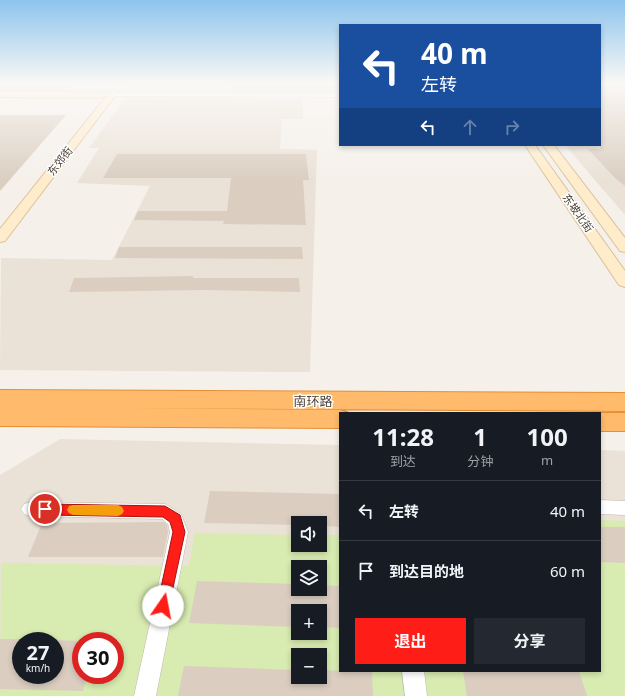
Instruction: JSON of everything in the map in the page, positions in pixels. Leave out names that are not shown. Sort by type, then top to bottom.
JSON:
[{"type":"highway","name":"南环路","points":[[0,399],[625,402]]},
{"type":"highway","name":"南环路","points":[[0,417],[339,419]]},
{"type":"highway","points":[[601,422],[625,422]]},
{"type":"main road","name":"东郊街","points":[[26,187],[86,116]]},
{"type":"main road","name":"东郊街","points":[[0,238],[89,116]]},
{"type":"main road","name":"东坡北街","points":[[531,146],[625,282]]},
{"type":"main road","name":"东坡北街","points":[[549,146],[625,248]]},
{"type":"street","points":[[601,508],[625,508]]},
{"type":"street","points":[[30,509],[165,512],[175,519],[179,532],[144,696]]},
{"type":"street","points":[[413,672],[416,696]]},
{"type":"shaded area","points":[[112,116],[303,116],[303,119],[282,119],[280,149],[317,150],[310,372],[0,370],[1,258],[112,260],[150,186],[77,183],[99,148],[89,148]]},
{"type":"shaded area","points":[[601,116],[625,116],[625,215],[566,146],[601,146]]},
{"type":"shaded area","points":[[60,439],[339,445],[339,672],[601,672],[601,450],[625,451],[625,696],[0,696],[0,475]]},
{"type":"green space","points":[[601,520],[625,521],[625,696],[0,696],[1,563],[189,566],[195,533],[291,535],[291,552],[327,552],[327,535],[339,535],[339,672],[601,672]]},
{"type":"building","points":[[0,116],[65,116],[0,191]]},
{"type":"building","points":[[601,116],[625,116],[625,186],[614,177],[588,149],[600,149]]},
{"type":"building","points":[[117,154],[306,154],[309,180],[303,180],[306,225],[223,224],[224,221],[134,220],[138,211],[227,211],[231,178],[103,178]]},
{"type":"building","points":[[119,247],[302,247],[303,259],[115,258]]},
{"type":"building","points":[[193,276],[193,278],[299,278],[300,292],[203,290],[69,292],[74,278]]},
{"type":"building","points":[[210,491],[339,494],[339,527],[327,526],[327,516],[291,516],[291,525],[204,523]]},
{"type":"building","points":[[164,522],[167,525],[168,532],[163,557],[28,557],[42,523]]},
{"type":"building","points":[[601,527],[625,527],[625,563],[601,562]]},
{"type":"building","points":[[197,581],[291,584],[291,596],[327,596],[327,585],[339,586],[339,628],[327,627],[327,604],[291,604],[291,627],[189,623]]},
{"type":"building","points":[[0,639],[12,639],[12,684],[64,684],[64,640],[72,641],[72,684],[85,684],[83,691],[0,689]]},
{"type":"building","points":[[184,666],[291,670],[291,684],[327,684],[327,670],[339,671],[339,672],[372,672],[373,696],[178,696]]},
{"type":"building","points":[[463,672],[579,672],[587,696],[467,696]]},
{"type":"slow traffic","points":[[73,510],[118,511]]},
{"type":"route","points":[[45,509],[165,512],[175,519],[179,532],[163,606]]}]
